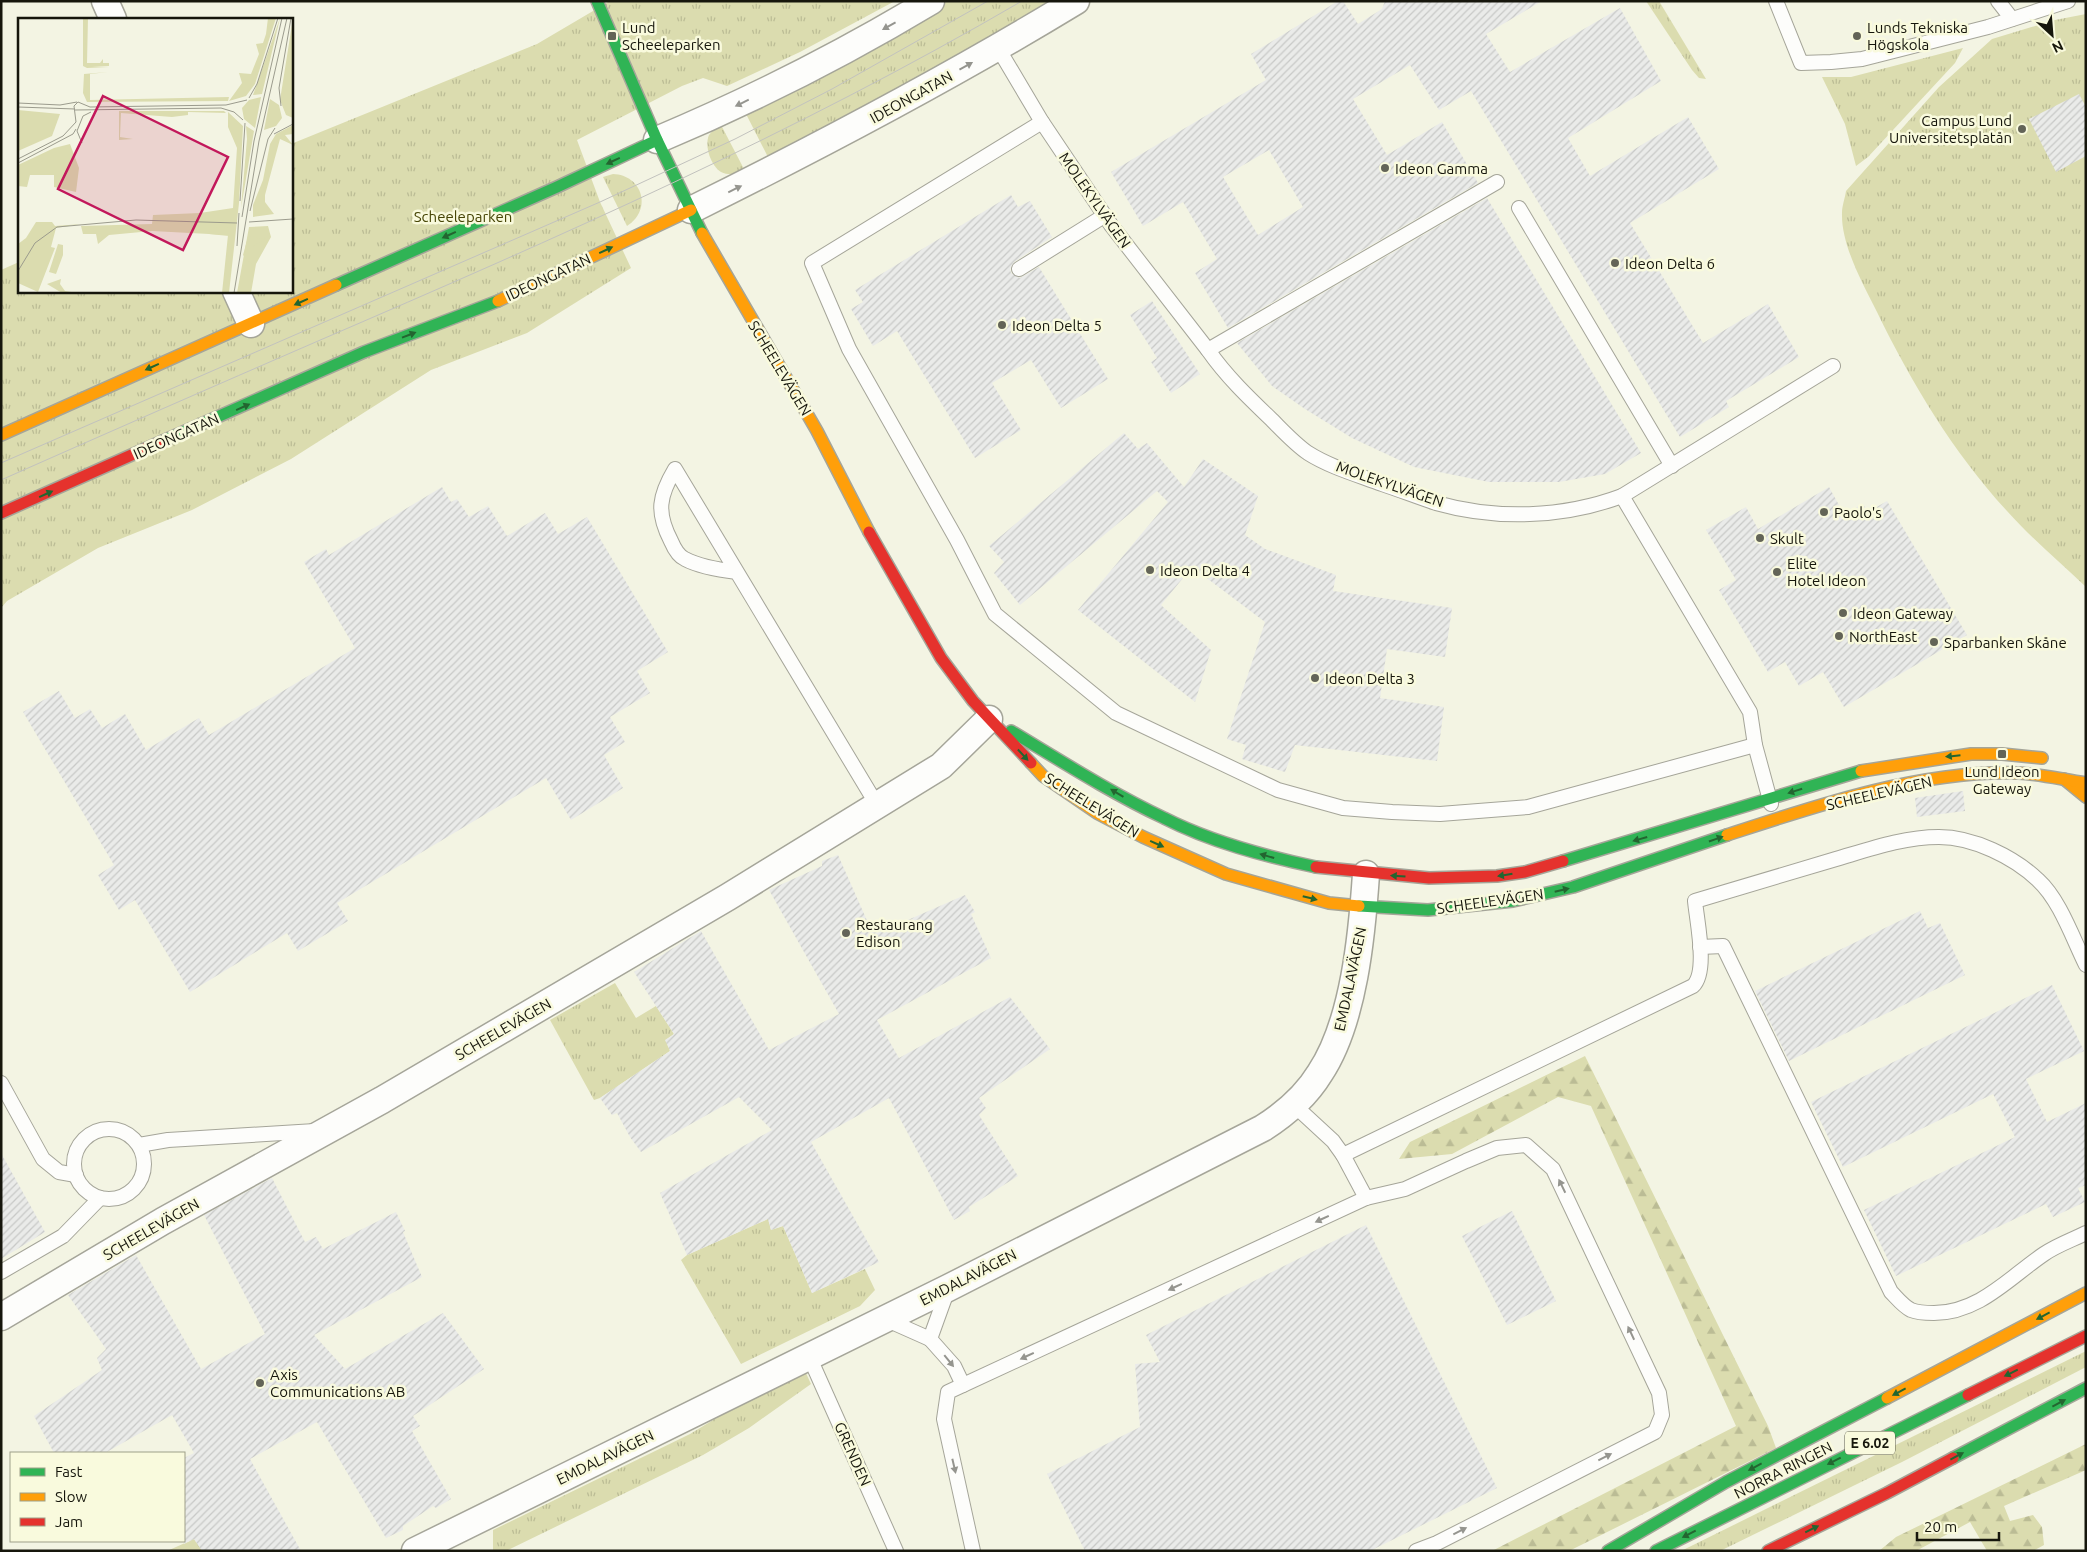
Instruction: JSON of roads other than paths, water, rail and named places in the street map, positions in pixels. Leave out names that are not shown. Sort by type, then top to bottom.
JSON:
[{"type":"street","points":[[105,1],[113,18]]},
{"type":"street","name":"SCHEELEVÄGEN","points":[[598,1],[657,140],[716,260],[817,431],[876,546],[926,634],[952,672],[989,719],[1043,776],[1097,813],[1143,837],[1226,874],[1329,903],[1364,907],[1428,910],[1513,901],[1573,887],[1775,819],[1909,783],[1968,774],[2020,773],[2086,783]]},
{"type":"street","points":[[1,435],[657,140],[723,113],[822,64],[932,1]]},
{"type":"street","name":"IDEONGATAN","points":[[1,513],[364,352],[494,302],[691,210],[832,140],[998,48],[1076,1]]},
{"type":"street","points":[[236,292],[251,324]]},
{"type":"street","name":"SCHEELEVÄGEN","points":[[1,1317],[163,1221],[528,1015],[728,897],[941,766],[989,719]]},
{"type":"street","name":"SCHEELEVÄGEN","points":[[989,719],[1058,757],[1121,796],[1165,819],[1220,841],[1279,859],[1325,869],[1429,878],[1497,876],[1525,872],[1644,838],[1865,770],[1971,754],[2002,754],[2051,759]]},
{"type":"street","points":[[2064,779],[2086,797]]},
{"type":"street","name":"EMDALAVÄGEN","points":[[415,1551],[948,1288],[1280,1118],[1294,1105],[1320,1074],[1335,1045],[1350,993],[1364,907],[1366,874]]},
{"type":"street","points":[[1608,1551],[1726,1482],[2086,1293]]},
{"type":"street","name":"NORRA RINGEN","points":[[1656,1551],[2086,1336]]},
{"type":"street","points":[[1768,1551],[1887,1493],[2086,1388]]},
{"type":"lane","points":[[1776,1],[1801,63],[1862,59],[1988,27],[2068,1]]},
{"type":"lane","points":[[1998,1],[2012,18]]},
{"type":"lane","name":"MOLEKYLVÄGEN","points":[[998,48],[1042,122],[1104,216],[1221,369],[1291,439],[1309,454],[1352,473],[1437,503],[1490,513],[1533,514],[1597,506],[1622,496],[1832,366]]},
{"type":"lane","points":[[1042,122],[812,263],[849,349],[957,540],[995,614],[1116,712],[1278,790],[1343,808],[1440,814],[1528,807],[1754,745]]},
{"type":"lane","points":[[1208,350],[1497,182]]},
{"type":"lane","points":[[1519,208],[1672,466]]},
{"type":"lane","points":[[1019,269],[1104,216]]},
{"type":"lane","points":[[737,572],[719,570],[683,559],[675,550],[662,524],[661,502],[666,484],[675,469],[718,540],[877,805]]},
{"type":"lane","points":[[1622,496],[1750,712],[1754,745],[1775,819]]},
{"type":"lane","points":[[1343,1154],[1692,986],[1697,982],[1699,976],[1700,947],[1695,901],[1887,844],[1941,836],[1972,842],[2016,864],[2039,880],[2055,902],[2086,965]]},
{"type":"lane","points":[[1700,947],[1722,946],[1892,1292],[1903,1304],[1912,1310],[1935,1313],[1944,1313],[1970,1305],[1997,1290],[2044,1254],[2086,1233]]},
{"type":"lane","points":[[1,1083],[43,1159],[59,1172],[76,1175]]},
{"type":"lane","points":[[1294,1105],[1333,1141],[1343,1154],[1366,1198]]},
{"type":"lane","points":[[100,1130],[122,1131],[132,1137],[139,1146],[144,1157],[144,1169],[141,1180],[134,1190],[124,1196],[112,1199],[100,1198],[81,1186],[74,1164],[76,1153],[81,1143],[89,1135],[100,1130]]},
{"type":"lane","points":[[139,1146],[168,1140],[326,1130]]},
{"type":"lane","points":[[973,1551],[944,1419],[948,1392],[1366,1198],[1405,1189],[1466,1160],[1497,1148],[1526,1145],[1553,1169],[1659,1393],[1662,1415],[1655,1432],[1436,1543],[1416,1551]]},
{"type":"lane","points":[[1,1272],[63,1236],[100,1198]]},
{"type":"lane","points":[[930,1338],[948,1288]]},
{"type":"lane","points":[[885,1319],[930,1338],[954,1366],[963,1386]]},
{"type":"lane","name":"GRENDEN","points":[[809,1356],[896,1551]]},
{"type":"tram line","points":[[1,463],[600,202],[735,139],[832,89],[988,1]]},
{"type":"tram line","points":[[1,480],[497,263],[675,182],[850,95],[1022,1]]},
{"type":"place","name":"Lund Scheeleparken","points":[[612,36]]},
{"type":"place","name":"Lunds Tekniska Högskola","points":[[1857,36]]},
{"type":"place","name":"Campus Lund Universitetsplatån","points":[[2022,129]]},
{"type":"place","name":"Ideon Gamma","points":[[1385,168]]},
{"type":"place","name":"Ideon Delta 6","points":[[1615,263]]},
{"type":"place","name":"Ideon Delta 5","points":[[1002,325]]},
{"type":"place","name":"Paolo's","points":[[1824,512]]},
{"type":"place","name":"Skult","points":[[1760,538]]},
{"type":"place","name":"Ideon Delta 4","points":[[1150,570]]},
{"type":"place","name":"Elite Hotel Ideon","points":[[1777,572]]},
{"type":"place","name":"Ideon Gateway","points":[[1843,613]]},
{"type":"place","name":"NorthEast","points":[[1839,636]]},
{"type":"place","name":"Sparbanken Skåne","points":[[1934,642]]},
{"type":"place","name":"Ideon Delta 3","points":[[1315,678]]},
{"type":"place","name":"Lund Ideon Gateway","points":[[2002,754]]},
{"type":"place","name":"Restaurang Edison","points":[[846,933]]},
{"type":"place","name":"Axis Communications AB","points":[[260,1383]]},
{"type":"park label","name":"Scheeleparken","points":[[463,216]]}]
